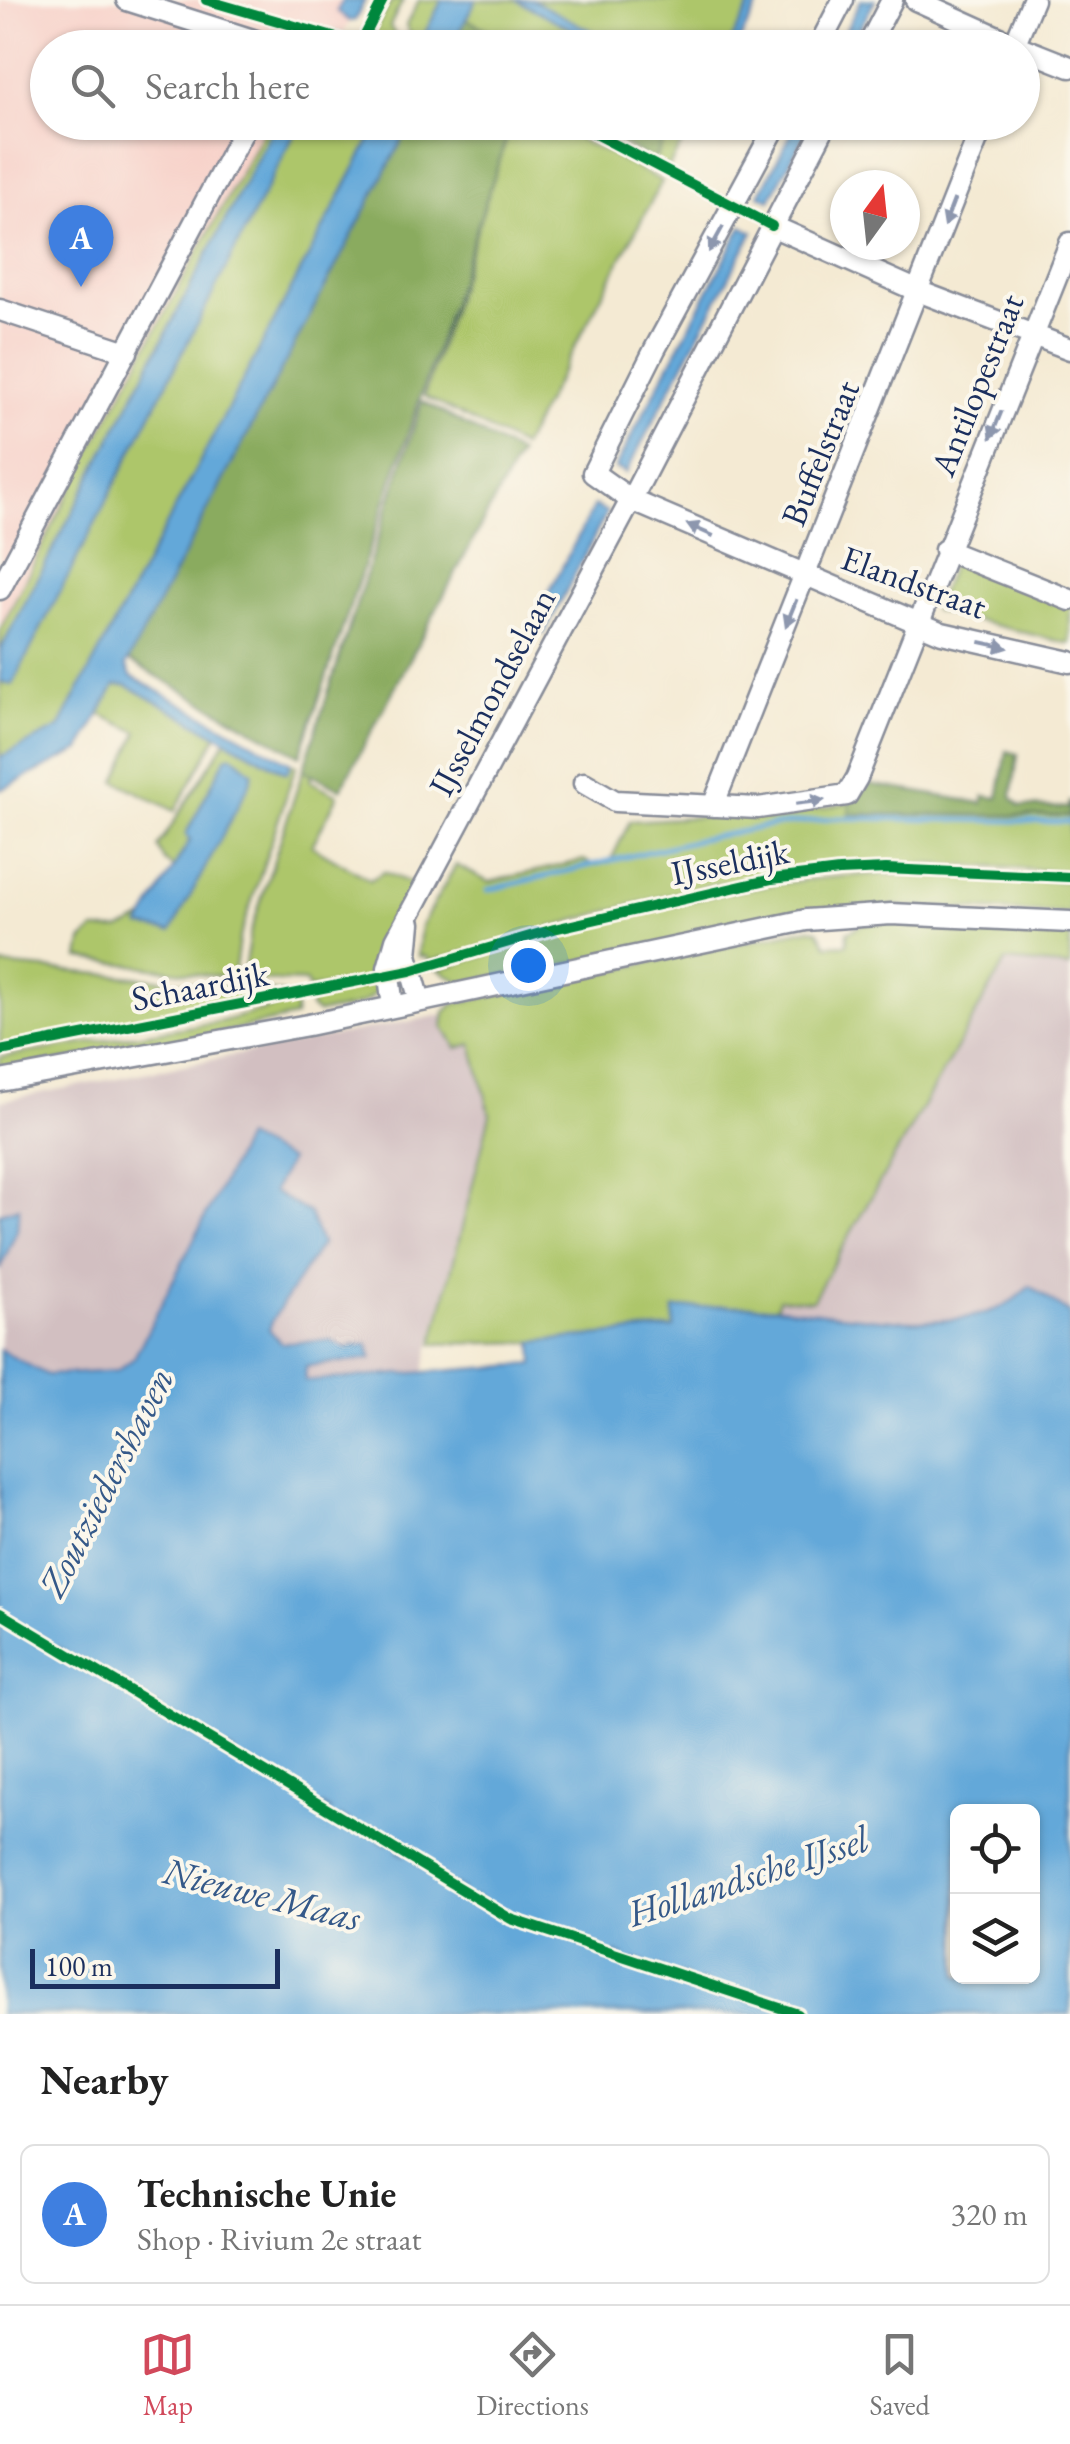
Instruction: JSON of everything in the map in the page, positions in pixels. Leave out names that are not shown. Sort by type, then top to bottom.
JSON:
[{"type":"street","points":[[127,0],[221,30]]},
{"type":"street","points":[[827,30],[843,0]]},
{"type":"street","points":[[876,30],[892,0]]},
{"type":"street","points":[[916,0],[981,30]]},
{"type":"street","points":[[1023,30],[1033,0]]},
{"type":"street","points":[[1040,55],[1070,67]]},
{"type":"street","points":[[0,589],[239,140]]},
{"type":"street","points":[[632,500],[592,472],[768,140]]},
{"type":"street","name":"IJsselmondselaan","points":[[393,1007],[389,960],[396,940],[632,500],[817,140]]},
{"type":"street","name":"Buffelstraat","points":[[713,806],[977,140]]},
{"type":"street","points":[[772,226],[918,291],[1070,348]]},
{"type":"street","name":"Antilopestraat","points":[[713,806],[758,808],[847,795],[853,788],[1070,243]]},
{"type":"street","points":[[0,310],[128,352]]},
{"type":"street","name":"Elandstraat","points":[[632,500],[942,633],[1070,662]]},
{"type":"street","name":"Elandstraat","points":[[945,550],[1070,600]]},
{"type":"street","points":[[584,783],[614,802],[713,806]]},
{"type":"street","name":"IJsselmondselaan","points":[[411,916],[407,955],[420,1001]]},
{"type":"street","name":"IJsseldijk","points":[[420,1001],[745,931],[833,917],[962,916],[1070,922]]},
{"type":"street","name":"Schaardijk","points":[[0,1081],[420,1001]]},
{"type":"shaded area","points":[[0,0],[361,0],[345,30],[30,30],[30,140],[289,140],[0,737]]},
{"type":"shaded area","points":[[958,954],[1070,963],[1070,1347],[737,1367]]},
{"type":"shaded area","points":[[462,1011],[489,1114],[418,1395],[0,1431],[0,1101]]},
{"type":"green space","points":[[392,0],[403,0],[390,26],[392,30],[374,30]]},
{"type":"green space","points":[[419,0],[442,0],[427,30],[408,30],[406,25]]},
{"type":"green space","points":[[476,0],[516,0],[573,30],[488,30],[466,19]]},
{"type":"green space","points":[[524,0],[758,0],[742,30],[581,30]]},
{"type":"green space","points":[[466,19],[488,30],[460,30]]},
{"type":"green space","points":[[259,140],[267,140],[0,651],[0,630],[87,457]]},
{"type":"green space","points":[[291,140],[370,140],[59,728],[0,757],[0,681],[12,685]]},
{"type":"green space","points":[[402,140],[506,140],[300,756],[128,660]]},
{"type":"green space","points":[[506,140],[581,140],[662,181],[522,447],[424,396]]},
{"type":"green space","points":[[613,140],[664,140],[654,161]]},
{"type":"green space","points":[[663,140],[684,140],[668,169],[654,161]]},
{"type":"green space","points":[[422,401],[519,454],[341,789],[303,770]]},
{"type":"green space","points":[[954,560],[1070,605],[1070,644],[933,610]]},
{"type":"green space","points":[[115,685],[126,685],[217,735],[175,811],[116,781],[138,732],[99,714]]},
{"type":"green space","points":[[226,740],[286,773],[291,763],[296,766],[239,940],[234,976],[79,958],[82,941],[94,930],[120,930],[145,918],[140,925],[171,931],[226,757],[186,834],[190,840],[174,868],[158,847]]},
{"type":"green space","points":[[1007,751],[1018,754],[1012,797],[1020,806],[1068,808],[1070,801],[1070,816],[849,814],[850,802],[870,784],[982,803],[984,796],[998,798]]},
{"type":"green space","points":[[303,770],[311,775],[310,781],[338,795],[312,846],[370,880],[384,872],[418,886],[388,940],[381,976],[309,989],[306,982],[248,980],[243,974],[250,934]]},
{"type":"green space","points":[[850,802],[850,814],[1070,816],[1070,872],[882,864],[770,874],[671,894],[428,962],[427,957],[418,956],[421,926],[456,865],[489,882],[584,860],[592,865],[610,862],[630,821],[814,810]]},
{"type":"green space","points":[[880,874],[1070,881],[1070,914],[895,906],[461,983],[438,969],[712,895],[767,885]]},
{"type":"green space","points":[[865,923],[1070,931],[1070,967],[1006,961],[812,1301],[779,1298],[776,1308],[674,1309],[675,1328],[533,1342],[433,1344],[490,1114],[472,1044],[457,1048],[443,1027],[445,1012],[453,1004],[810,928],[818,930],[827,945],[847,944],[847,932]]},
{"type":"green space","points":[[0,965],[256,988],[286,995],[0,1048]]},
{"type":"green space","points":[[381,981],[371,997],[355,1006],[317,1013],[310,1008],[311,998]]},
{"type":"green space","points":[[296,1001],[295,1017],[0,1071],[0,1057],[223,1021]]},
{"type":"water","points":[[343,0],[365,0],[355,20],[349,21],[337,11]]},
{"type":"water","points":[[442,0],[476,0],[460,30],[427,30]]},
{"type":"water","points":[[516,0],[532,0],[589,30],[573,30]]},
{"type":"water","points":[[753,0],[761,0],[745,30],[737,30]]},
{"type":"water","points":[[861,0],[875,0],[859,30],[846,30]]},
{"type":"water","points":[[267,140],[291,140],[12,685],[0,681],[0,651]]},
{"type":"water","points":[[370,140],[402,140],[126,665],[131,676],[291,763],[287,773],[126,685],[115,685],[80,750],[0,790],[0,757],[59,728]]},
{"type":"water","points":[[788,140],[802,140],[770,200],[759,195]]},
{"type":"water","points":[[742,226],[753,232],[626,473],[615,468]]},
{"type":"water","points":[[594,506],[607,512],[544,634],[531,627]]},
{"type":"water","points":[[232,755],[253,773],[249,785],[171,932],[140,926],[190,840],[186,834],[226,757]]},
{"type":"water","points":[[245,1138],[289,1160],[273,1192],[309,1213],[321,1244],[269,1329],[281,1343],[330,1340],[346,1348],[368,1344],[372,1359],[306,1366],[305,1381],[534,1364],[533,1342],[674,1328],[674,1309],[755,1306],[911,1321],[967,1318],[997,1309],[1030,1286],[1070,1314],[1070,2014],[0,2014],[0,1350],[47,1375],[117,1371],[134,1358]]},
{"type":"water","points":[[19,1207],[17,1230],[0,1269],[0,1213]]},
{"type":"waterway","points":[[488,890],[776,825],[840,818],[1070,822]]},
{"type":"ferry route","points":[[0,1613],[511,1919],[798,2014]]},
{"type":"cycle path","points":[[206,0],[309,30]]},
{"type":"cycle path","points":[[368,30],[383,0]]},
{"type":"cycle path","points":[[607,140],[772,226]]},
{"type":"cycle path","points":[[0,1051],[410,971],[554,929],[772,879],[886,869],[1070,877]]},
{"type":"cycle path","points":[[0,1613],[511,1919],[798,2014]]},
{"type":"place","name":"Technische Unie","points":[[81,287]]},
{"type":"water label","name":"Zoutziedershaven","points":[[106,1482]]},
{"type":"water label","name":"Hollandsche IJssel","points":[[748,1876]]},
{"type":"water label","name":"Nieuwe Maas","points":[[262,1894]]}]
